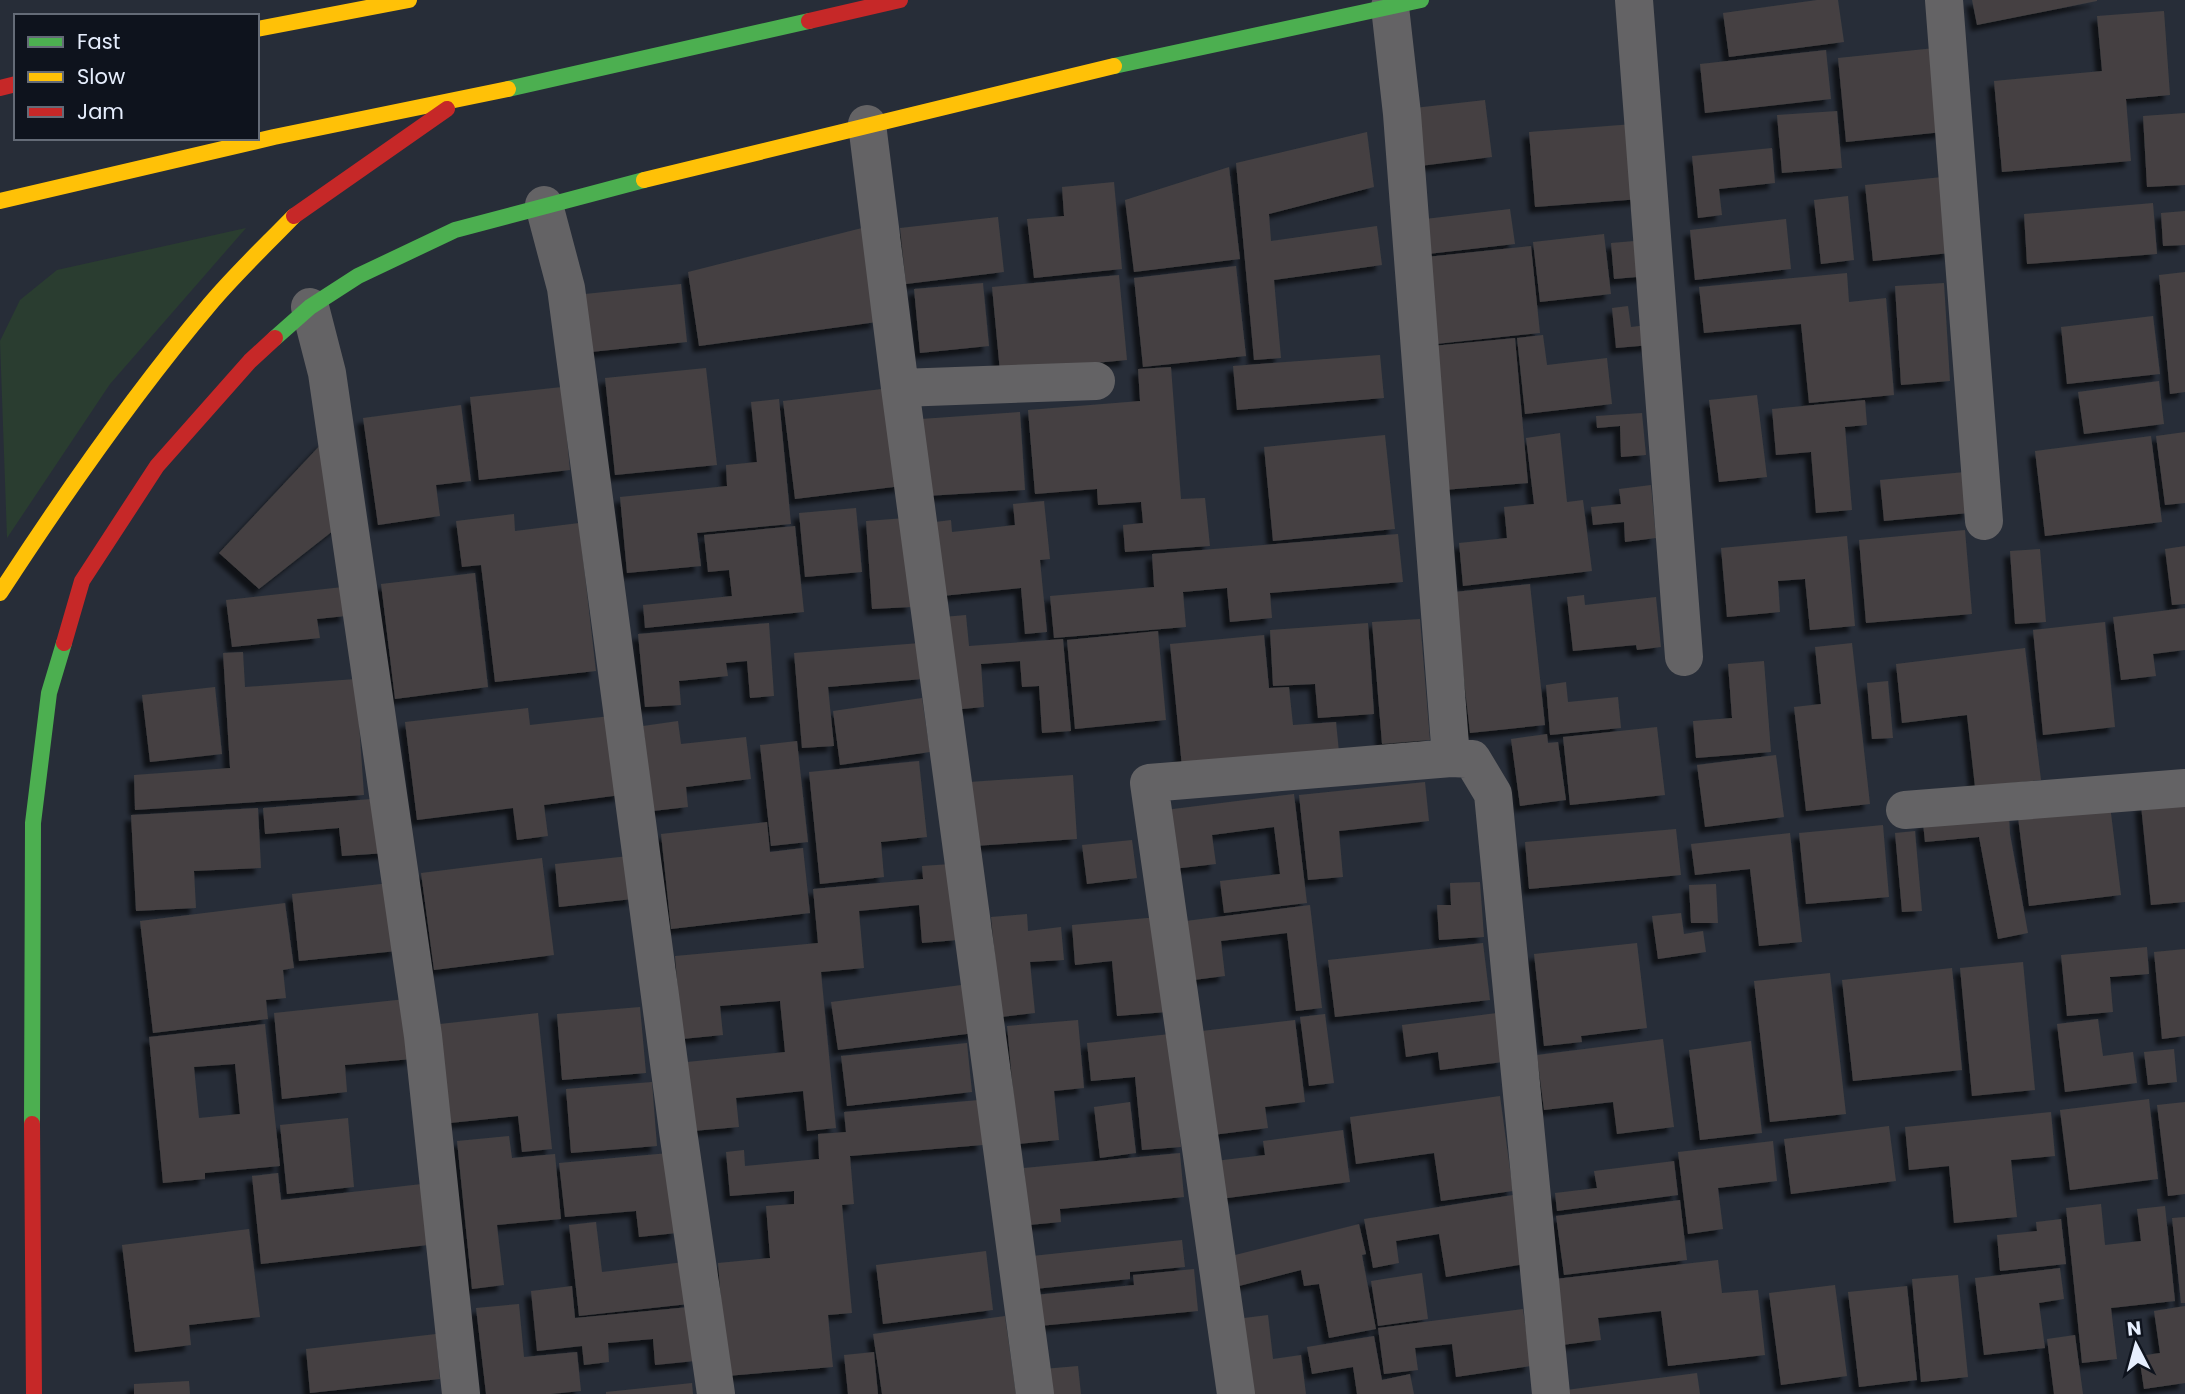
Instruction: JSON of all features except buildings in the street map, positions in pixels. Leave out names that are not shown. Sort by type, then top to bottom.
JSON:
[{"type":"street","points":[[259,29],[408,0]]},
{"type":"street","points":[[0,201],[274,137],[460,100],[900,0]]},
{"type":"street","points":[[1634,0],[1684,657]]},
{"type":"street","points":[[1944,0],[1984,521]]},
{"type":"street","points":[[290,4],[323,15]]},
{"type":"street","points":[[34,1394],[33,823],[49,693],[82,581],[157,466],[250,361],[310,307],[358,275],[455,230],[544,205],[1057,78],[1406,4],[1402,114],[1451,758]]},
{"type":"street","points":[[0,593],[71,484],[211,303],[298,212],[460,100]]},
{"type":"street","points":[[867,124],[1035,1394]]},
{"type":"street","points":[[544,205],[566,288],[678,1131],[716,1394]]},
{"type":"street","points":[[310,307],[327,373],[423,1036],[461,1394]]},
{"type":"street","points":[[900,388],[1096,381]]},
{"type":"street","points":[[1236,1394],[1149,783],[1451,758],[1472,759],[1493,794],[1551,1394]]},
{"type":"street","points":[[1905,810],[2185,788]]},
{"type":"green space","points":[[246,228],[110,384],[7,538],[0,341],[20,300],[57,270]]},
{"type":"traffic: fast","points":[[1114,66],[1421,0]]},
{"type":"traffic: fast","points":[[508,89],[809,21]]},
{"type":"traffic: fast","points":[[275,338],[310,307],[358,276],[455,230],[644,180]]},
{"type":"traffic: fast","points":[[32,1124],[33,823],[49,693],[64,643]]},
{"type":"traffic: slow","points":[[259,29],[409,0]]},
{"type":"traffic: slow","points":[[644,180],[1114,66]]},
{"type":"traffic: slow","points":[[0,201],[274,137],[508,89]]},
{"type":"traffic: slow","points":[[0,593],[75,482],[154,373],[220,293],[294,216]]},
{"type":"traffic: jam","points":[[809,21],[900,0]]},
{"type":"traffic: jam","points":[[0,88],[14,84]]},
{"type":"traffic: jam","points":[[294,216],[447,109]]},
{"type":"traffic: jam","points":[[64,643],[82,581],[157,466],[250,361],[275,338]]},
{"type":"traffic: jam","points":[[32,1124],[34,1394]]}]
